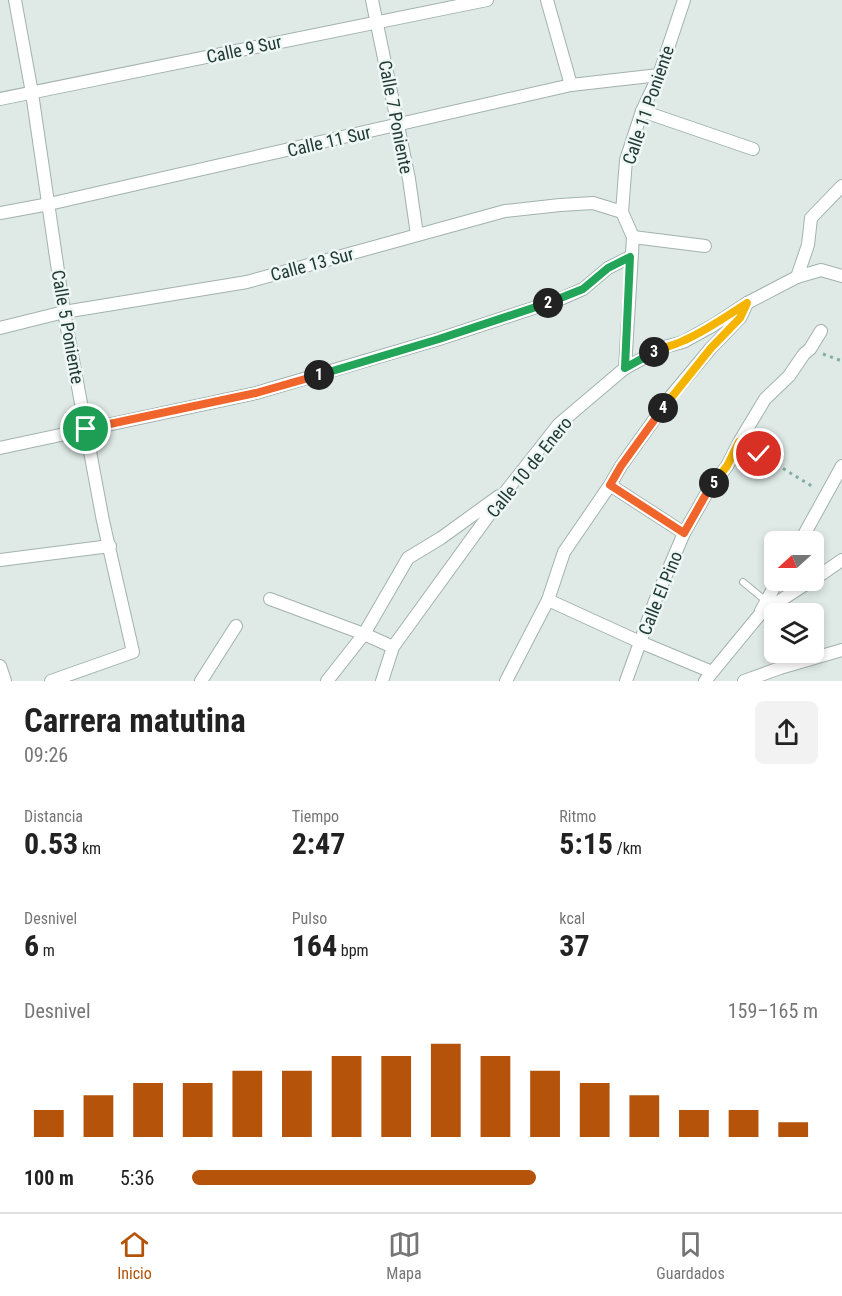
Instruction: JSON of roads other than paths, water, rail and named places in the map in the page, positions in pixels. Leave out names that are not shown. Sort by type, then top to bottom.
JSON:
[{"type":"street","name":"Calle 5 Poniente","points":[[15,0],[32,93],[64,312],[103,521],[133,652],[51,681]]},
{"type":"street","name":"Calle 7 Poniente","points":[[372,0],[409,179],[417,236]]},
{"type":"street","name":"Calle 9 Sur","points":[[0,99],[488,0]]},
{"type":"street","points":[[548,0],[571,85]]},
{"type":"street","name":"Calle 11 Poniente","points":[[622,212],[626,160],[642,111],[659,75],[684,0]]},
{"type":"street","name":"Calle 11 Sur","points":[[0,213],[49,204],[571,85],[659,75]]},
{"type":"street","points":[[642,111],[753,148]]},
{"type":"street","points":[[797,277],[808,245],[811,218],[842,186]]},
{"type":"street","name":"Calle 13 Sur","points":[[0,328],[64,312],[247,282],[505,211],[593,203],[622,212]]},
{"type":"street","points":[[622,212],[633,237],[625,368]]},
{"type":"street","points":[[633,237],[705,246]]},
{"type":"street","points":[[0,448],[256,393],[439,339],[558,300],[583,289],[608,268],[630,257]]},
{"type":"street","name":"Calle 10 de Enero","points":[[382,681],[393,647],[507,490],[559,424],[625,368],[664,347],[683,342],[747,303],[797,277],[821,270],[842,276]]},
{"type":"street","points":[[506,681],[548,600],[564,552],[671,396],[711,348],[740,318],[747,303]]},
{"type":"street","name":"Calle El Pino","points":[[626,681],[655,601],[684,533],[709,489],[727,466],[765,399],[789,376],[821,331]]},
{"type":"street","points":[[806,531],[842,466]]},
{"type":"street","points":[[610,485],[684,533]]},
{"type":"street","points":[[327,681],[364,634],[408,558],[441,538],[507,490]]},
{"type":"street","points":[[0,560],[110,546]]},
{"type":"street","points":[[824,572],[842,561]]},
{"type":"street","points":[[761,613],[772,591]]},
{"type":"street","points":[[548,600],[708,676],[761,613],[795,591]]},
{"type":"street","points":[[270,599],[393,647]]},
{"type":"street","points":[[201,681],[236,626]]},
{"type":"street","points":[[744,681],[842,650]]},
{"type":"street","points":[[0,666],[4,681]]},
{"type":"lane","points":[[742,582],[766,601]]}]
